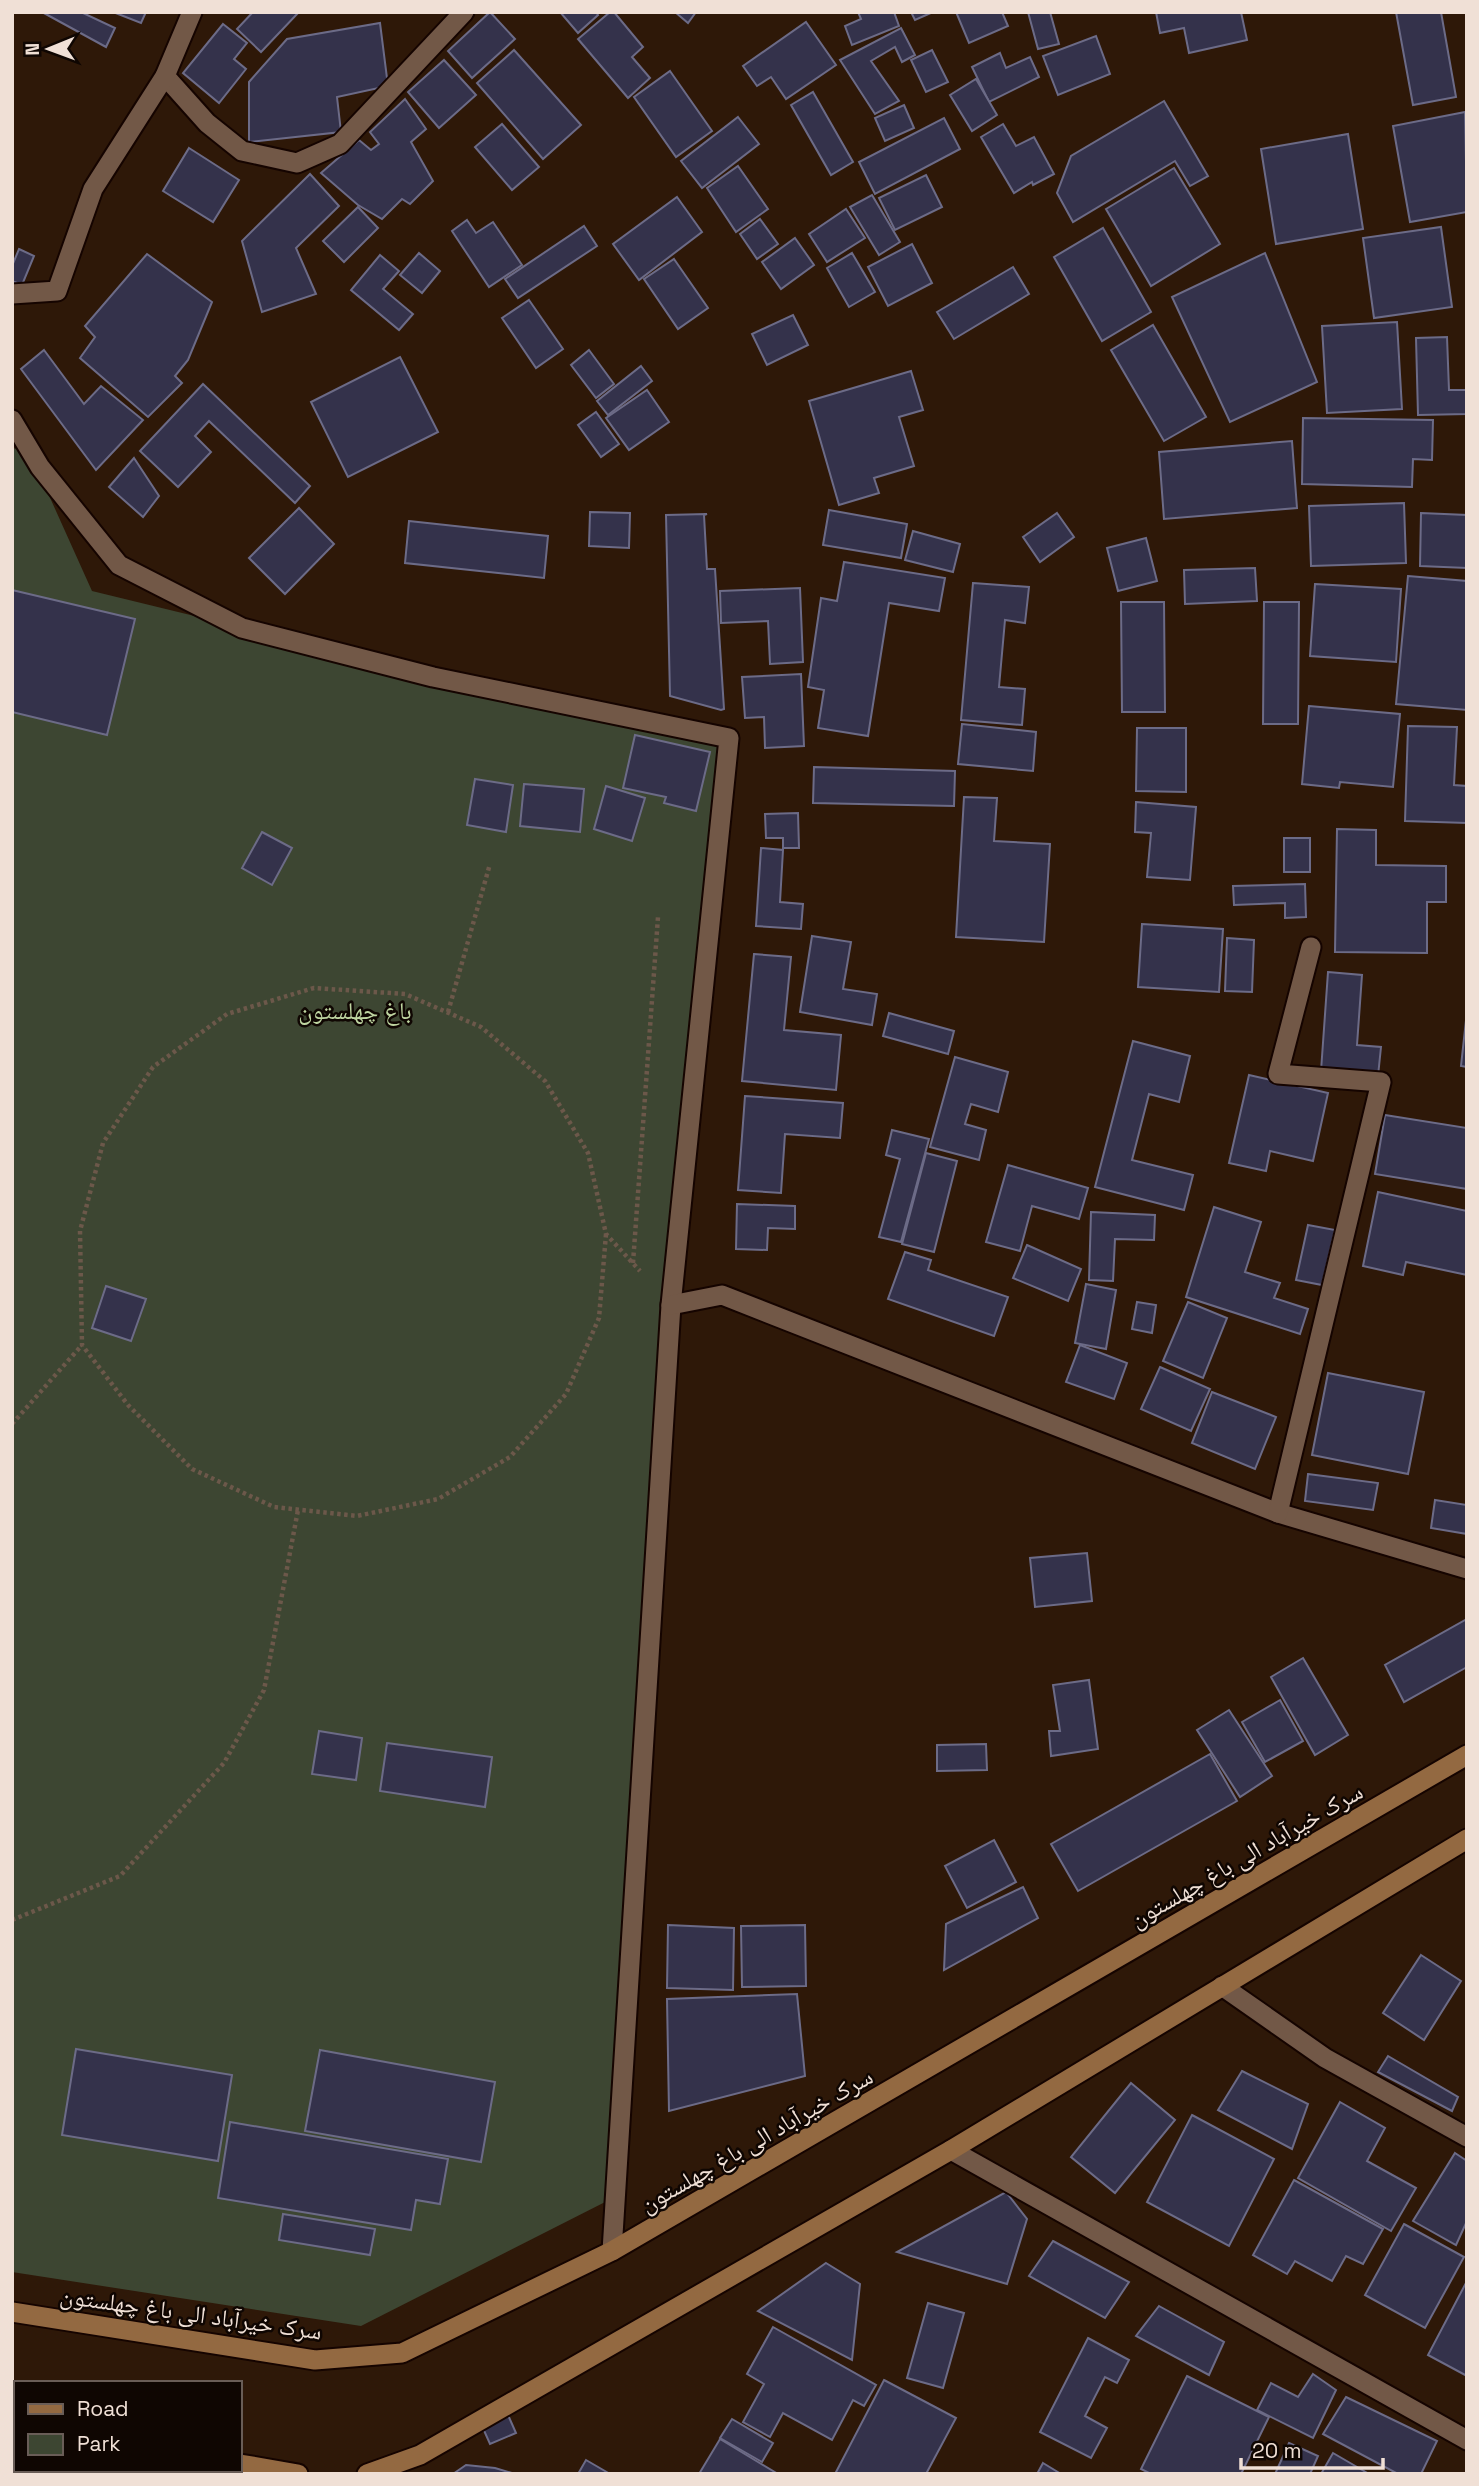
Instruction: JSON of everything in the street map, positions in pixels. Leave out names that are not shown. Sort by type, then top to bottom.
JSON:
[{"type":"main road","name":"سرک خیرآباد الی باغ چهلستون","points":[[12,2312],[316,2360],[402,2353],[612,2252],[1467,1755]]},
{"type":"main road","points":[[372,2473],[420,2455],[951,2150],[1467,1839]]},
{"type":"main road","points":[[242,2464],[298,2474]]},
{"type":"street","points":[[12,294],[57,291],[93,189],[165,76],[192,12]]},
{"type":"street","points":[[165,76],[207,123],[242,151],[297,163],[340,144],[464,12]]},
{"type":"street","points":[[12,420],[40,467],[119,565],[242,628],[433,677],[729,738],[671,1305],[612,2252]]},
{"type":"street","points":[[1278,1513],[1381,1082],[1278,1074],[1311,947]]},
{"type":"street","points":[[671,1305],[723,1294],[1278,1513],[1467,1569]]},
{"type":"street","points":[[1222,1986],[1325,2057],[1467,2137]]},
{"type":"street","points":[[951,2150],[1467,2440]]},
{"type":"path","points":[[448,1012],[490,864]]},
{"type":"path","points":[[633,1264],[658,917]]},
{"type":"path","points":[[314,988],[405,994],[481,1027],[545,1081],[588,1153],[606,1234],[599,1318],[566,1394],[510,1457],[438,1499],[357,1516],[274,1507],[192,1469],[128,1405],[82,1345],[80,1231],[103,1143],[153,1068],[227,1014],[314,988]]},
{"type":"path","points":[[12,1424],[82,1345]]},
{"type":"path","points":[[12,1920],[120,1876],[224,1763],[264,1690],[298,1510]]},
{"type":"green space","name":"باغ چهلستون","points":[[12,448],[29,451],[92,591],[718,744],[615,2197],[361,2326],[12,2272]]},
{"type":"building","points":[[42,12],[81,12],[115,28],[106,47]]},
{"type":"building","points":[[113,12],[146,12],[141,23]]},
{"type":"building","points":[[253,12],[299,12],[261,52],[237,29]]},
{"type":"building","points":[[490,12],[515,39],[472,78],[448,51]]},
{"type":"building","points":[[560,12],[596,12],[598,15],[578,33]]},
{"type":"building","points":[[610,12],[614,12],[643,47],[632,57],[650,78],[628,98],[578,39]]},
{"type":"building","points":[[675,12],[696,12],[688,23]]},
{"type":"building","points":[[858,12],[894,12],[899,26],[852,45],[845,26],[861,19]]},
{"type":"building","points":[[911,12],[933,12],[915,20]]},
{"type":"building","points":[[956,12],[1002,12],[1008,26],[969,43]]},
{"type":"building","points":[[1028,12],[1050,12],[1059,44],[1038,49]]},
{"type":"building","points":[[1156,12],[1241,12],[1247,40],[1189,53],[1184,28],[1160,33]]},
{"type":"building","points":[[1396,12],[1441,12],[1456,97],[1413,105]]},
{"type":"building","points":[[806,22],[836,65],[786,99],[771,77],[757,86],[743,66]]},
{"type":"building","points":[[380,23],[388,86],[337,97],[341,132],[249,142],[249,82],[287,39]]},
{"type":"building","points":[[223,24],[247,43],[234,59],[246,69],[219,103],[183,73]]},
{"type":"building","points":[[901,28],[915,55],[902,62],[895,47],[871,61],[899,101],[875,114],[840,60]]},
{"type":"building","points":[[1096,36],[1110,74],[1058,95],[1043,56]]},
{"type":"building","points":[[514,50],[581,125],[543,159],[477,83]]},
{"type":"building","points":[[932,50],[948,82],[926,92],[911,60]]},
{"type":"building","points":[[1000,53],[1006,68],[1030,57],[1039,77],[989,102],[972,67]]},
{"type":"building","points":[[444,60],[476,95],[439,128],[408,92]]},
{"type":"building","points":[[670,71],[712,131],[676,157],[634,97]]},
{"type":"building","points":[[976,79],[997,115],[972,131],[950,95]]},
{"type":"building","points":[[813,92],[853,162],[831,175],[791,105]]},
{"type":"building","points":[[405,99],[426,129],[411,142],[433,181],[410,204],[402,199],[382,219],[358,205],[321,173],[359,140],[371,150],[379,144],[370,132]]},
{"type":"building","points":[[1164,101],[1208,176],[1190,186],[1175,161],[1073,222],[1057,193],[1071,156]]},
{"type":"building","points":[[904,105],[914,128],[885,141],[875,118]]},
{"type":"building","points":[[1465,112],[1467,212],[1410,222],[1393,126]]},
{"type":"building","points":[[738,117],[759,144],[702,188],[681,161]]},
{"type":"building","points":[[944,118],[960,149],[875,194],[859,162]]},
{"type":"building","points":[[502,124],[539,167],[512,190],[475,147]]},
{"type":"building","points":[[1003,124],[1016,146],[1034,137],[1054,174],[1033,185],[1032,182],[1014,193],[981,137]]},
{"type":"building","points":[[1348,134],[1363,229],[1276,244],[1261,149]]},
{"type":"building","points":[[189,148],[239,180],[213,222],[163,191]]},
{"type":"building","points":[[738,166],[768,209],[736,232],[707,188]]},
{"type":"building","points":[[1174,168],[1220,244],[1151,286],[1106,209]]},
{"type":"building","points":[[310,174],[339,206],[296,248],[316,294],[262,312],[242,241]]},
{"type":"building","points":[[926,175],[942,207],[895,230],[879,198]]},
{"type":"building","points":[[872,195],[900,242],[879,255],[850,207]]},
{"type":"building","points":[[677,197],[702,232],[639,280],[613,244]]},
{"type":"building","points":[[358,207],[378,228],[344,262],[323,241]]},
{"type":"building","points":[[846,209],[865,238],[827,262],[809,234]]},
{"type":"building","points":[[760,219],[778,244],[757,259],[740,234]]},
{"type":"building","points":[[467,220],[476,233],[493,222],[522,265],[489,287],[452,231]]},
{"type":"building","points":[[584,226],[597,246],[518,298],[505,279]]},
{"type":"building","points":[[1441,227],[1452,307],[1374,318],[1363,238]]},
{"type":"building","points":[[1103,228],[1151,312],[1102,341],[1054,257]]},
{"type":"building","points":[[795,238],[814,265],[781,289],[762,262]]},
{"type":"building","points":[[912,244],[932,283],[888,306],[868,267]]},
{"type":"building","points":[[19,249],[34,256],[22,285],[12,281],[12,266]]},
{"type":"building","points":[[419,253],[440,271],[422,293],[400,275]]},
{"type":"building","points":[[852,253],[875,292],[849,307],[827,268]]},
{"type":"building","points":[[1265,253],[1317,382],[1230,422],[1172,297]]},
{"type":"building","points":[[147,254],[212,302],[188,360],[175,376],[182,383],[148,417],[80,358],[95,337],[85,326]]},
{"type":"building","points":[[380,255],[399,271],[383,289],[413,314],[399,330],[351,290]]},
{"type":"building","points":[[674,259],[708,308],[678,329],[644,279]]},
{"type":"building","points":[[1013,267],[1029,294],[954,339],[937,312]]},
{"type":"building","points":[[529,300],[563,349],[536,368],[502,318]]},
{"type":"building","points":[[793,315],[808,345],[767,365],[752,334]]},
{"type":"building","points":[[1397,322],[1402,409],[1327,413],[1322,326]]},
{"type":"building","points":[[1153,325],[1206,417],[1164,441],[1111,350]]},
{"type":"building","points":[[1447,337],[1449,390],[1467,390],[1467,414],[1418,415],[1416,338]]},
{"type":"building","points":[[44,350],[84,404],[101,386],[143,420],[96,470],[21,369]]},
{"type":"building","points":[[589,350],[614,384],[596,398],[571,365]]},
{"type":"building","points":[[400,357],[438,432],[348,477],[311,402]]},
{"type":"building","points":[[641,366],[652,381],[608,415],[597,401]]},
{"type":"building","points":[[911,371],[923,410],[899,417],[914,466],[874,478],[879,493],[839,505],[809,401]]},
{"type":"building","points":[[203,384],[310,486],[295,503],[209,421],[195,436],[211,452],[178,487],[140,451]]},
{"type":"building","points":[[647,390],[669,422],[629,450],[606,418]]},
{"type":"building","points":[[596,412],[619,444],[601,457],[578,425]]},
{"type":"building","points":[[1303,418],[1433,420],[1432,460],[1413,459],[1412,487],[1302,484]]},
{"type":"building","points":[[1292,441],[1297,508],[1164,519],[1159,452]]},
{"type":"building","points":[[134,458],[159,496],[143,517],[109,487]]},
{"type":"building","points":[[1404,503],[1406,563],[1311,566],[1309,506]]},
{"type":"building","points":[[299,508],[334,544],[285,594],[249,558]]},
{"type":"building","points":[[829,510],[907,524],[901,558],[823,545]]},
{"type":"building","points":[[590,512],[630,513],[629,548],[589,546]]},
{"type":"building","points":[[1057,513],[1074,537],[1040,562],[1023,537]]},
{"type":"building","points":[[1421,513],[1467,515],[1467,568],[1420,566]]},
{"type":"building","points":[[707,514],[704,515],[707,569],[715,569],[724,709],[721,710],[670,696],[666,515]]},
{"type":"building","points":[[409,521],[548,536],[544,578],[405,563]]},
{"type":"building","points":[[913,531],[960,544],[953,572],[905,560]]},
{"type":"building","points":[[1146,538],[1157,581],[1118,591],[1107,548]]},
{"type":"building","points":[[844,562],[945,578],[939,611],[889,603],[868,736],[818,728],[824,690],[808,687],[821,598],[837,601]]},
{"type":"building","points":[[1255,568],[1257,601],[1185,604],[1184,570]]},
{"type":"building","points":[[1408,576],[1467,581],[1467,710],[1396,704]]},
{"type":"building","points":[[973,583],[1029,587],[1025,623],[1005,620],[999,687],[1025,689],[1022,725],[961,720]]},
{"type":"building","points":[[1315,584],[1401,589],[1396,662],[1310,656]]},
{"type":"building","points":[[800,588],[803,662],[770,664],[768,621],[721,623],[720,591]]},
{"type":"building","points":[[12,590],[135,619],[107,735],[12,712]]},
{"type":"building","points":[[1121,602],[1164,602],[1165,712],[1122,712]]},
{"type":"building","points":[[1264,602],[1299,602],[1298,724],[1263,724]]},
{"type":"building","points":[[801,674],[804,746],[765,748],[764,717],[745,718],[742,677]]},
{"type":"building","points":[[1309,706],[1400,714],[1393,787],[1340,782],[1339,788],[1302,784]]},
{"type":"building","points":[[962,724],[1036,732],[1033,771],[958,764]]},
{"type":"building","points":[[1408,726],[1457,727],[1454,785],[1467,786],[1467,823],[1405,821]]},
{"type":"building","points":[[1137,728],[1186,728],[1186,792],[1136,791]]},
{"type":"building","points":[[635,735],[710,752],[696,811],[664,803],[666,797],[623,788]]},
{"type":"building","points":[[814,767],[955,771],[954,806],[813,803]]},
{"type":"building","points":[[475,779],[513,785],[506,832],[467,825]]},
{"type":"building","points":[[524,784],[584,789],[580,832],[520,826]]},
{"type":"building","points":[[606,786],[645,798],[632,841],[594,829]]},
{"type":"building","points":[[964,797],[997,798],[994,841],[1050,844],[1044,942],[956,937]]},
{"type":"building","points":[[1136,802],[1196,807],[1190,880],[1147,877],[1151,833],[1135,832]]},
{"type":"building","points":[[798,813],[799,848],[783,848],[783,838],[766,838],[765,814]]},
{"type":"building","points":[[1337,829],[1376,830],[1376,865],[1446,866],[1446,902],[1427,902],[1427,953],[1335,952]]},
{"type":"building","points":[[262,832],[292,848],[272,885],[242,868]]},
{"type":"building","points":[[1284,838],[1310,838],[1310,872],[1284,872]]},
{"type":"building","points":[[761,848],[783,850],[780,902],[803,904],[801,929],[756,926]]},
{"type":"building","points":[[1305,884],[1306,917],[1285,918],[1285,903],[1234,905],[1233,886]]},
{"type":"building","points":[[1142,924],[1223,929],[1219,992],[1138,987]]},
{"type":"building","points":[[812,936],[851,942],[843,989],[877,994],[872,1025],[800,1012]]},
{"type":"building","points":[[1227,938],[1254,940],[1252,992],[1225,991]]},
{"type":"building","points":[[754,954],[791,957],[784,1030],[841,1035],[836,1090],[742,1081]]},
{"type":"building","points":[[1328,972],[1362,975],[1357,1045],[1381,1047],[1378,1076],[1321,1071]]},
{"type":"building","points":[[1467,1011],[1467,1067],[1461,1066]]},
{"type":"building","points":[[889,1013],[954,1031],[948,1054],[883,1036]]},
{"type":"building","points":[[1133,1041],[1190,1056],[1179,1102],[1149,1094],[1132,1160],[1193,1175],[1184,1210],[1095,1187]]},
{"type":"building","points":[[955,1057],[1008,1072],[998,1112],[971,1104],[965,1124],[986,1130],[979,1160],[930,1147]]},
{"type":"building","points":[[1249,1075],[1328,1093],[1313,1161],[1270,1151],[1266,1171],[1229,1163]]},
{"type":"building","points":[[745,1096],[843,1103],[840,1138],[785,1134],[781,1193],[738,1190]]},
{"type":"building","points":[[1385,1115],[1467,1128],[1467,1189],[1375,1174]]},
{"type":"building","points":[[892,1130],[929,1139],[901,1242],[879,1237],[900,1159],[886,1155]]},
{"type":"building","points":[[926,1153],[957,1161],[934,1252],[902,1244]]},
{"type":"building","points":[[1008,1165],[1088,1188],[1079,1219],[1032,1206],[1020,1251],[986,1242]]},
{"type":"building","points":[[1378,1192],[1467,1211],[1467,1275],[1406,1262],[1403,1275],[1363,1266]]},
{"type":"building","points":[[737,1204],[795,1206],[795,1229],[768,1228],[767,1250],[736,1249]]},
{"type":"building","points":[[1214,1207],[1261,1222],[1245,1272],[1280,1283],[1274,1298],[1308,1309],[1300,1334],[1186,1297]]},
{"type":"building","points":[[1091,1212],[1155,1215],[1154,1240],[1115,1239],[1113,1281],[1089,1280]]},
{"type":"building","points":[[1308,1225],[1335,1230],[1322,1285],[1296,1280]]},
{"type":"building","points":[[1027,1245],[1081,1269],[1068,1301],[1013,1278]]},
{"type":"building","points":[[905,1252],[931,1260],[928,1270],[1008,1297],[994,1336],[888,1299]]},
{"type":"building","points":[[1086,1284],[1116,1290],[1106,1349],[1075,1343]]},
{"type":"building","points":[[106,1286],[146,1299],[131,1341],[92,1328]]},
{"type":"building","points":[[1137,1302],[1156,1305],[1152,1333],[1132,1329]]},
{"type":"building","points":[[1188,1302],[1227,1318],[1203,1378],[1163,1361]]},
{"type":"building","points":[[1080,1345],[1127,1363],[1114,1399],[1066,1382]]},
{"type":"building","points":[[1160,1367],[1210,1389],[1191,1431],[1141,1409]]},
{"type":"building","points":[[1328,1373],[1424,1392],[1408,1474],[1312,1455]]},
{"type":"building","points":[[1212,1392],[1276,1417],[1255,1469],[1192,1443]]},
{"type":"building","points":[[1308,1474],[1378,1483],[1373,1510],[1305,1501]]},
{"type":"building","points":[[1435,1500],[1467,1505],[1467,1534],[1431,1528]]},
{"type":"building","points":[[1087,1553],[1092,1601],[1035,1607],[1030,1558]]},
{"type":"building","points":[[1467,1619],[1467,1667],[1404,1702],[1385,1665]]},
{"type":"building","points":[[1303,1658],[1348,1735],[1315,1755],[1271,1677]]},
{"type":"building","points":[[1089,1680],[1098,1749],[1051,1756],[1049,1731],[1060,1731],[1053,1685]]},
{"type":"building","points":[[1280,1700],[1303,1741],[1265,1762],[1242,1722]]},
{"type":"building","points":[[1229,1710],[1272,1776],[1240,1797],[1197,1730]]},
{"type":"building","points":[[319,1731],[362,1738],[356,1780],[312,1774]]},
{"type":"building","points":[[387,1743],[492,1757],[485,1807],[380,1791]]},
{"type":"building","points":[[986,1744],[987,1770],[937,1771],[937,1745]]},
{"type":"building","points":[[1210,1754],[1237,1801],[1078,1891],[1051,1844]]},
{"type":"building","points":[[994,1840],[1016,1882],[967,1908],[945,1866]]},
{"type":"building","points":[[1023,1887],[1038,1918],[944,1970],[946,1924]]},
{"type":"building","points":[[668,1925],[734,1928],[733,1990],[667,1988]]},
{"type":"building","points":[[805,1925],[806,1986],[742,1987],[741,1926]]},
{"type":"building","points":[[1421,1955],[1461,1981],[1424,2040],[1383,2013]]},
{"type":"building","points":[[797,1994],[805,2076],[669,2111],[667,1999]]},
{"type":"building","points":[[76,2049],[232,2075],[218,2161],[62,2135]]},
{"type":"building","points":[[320,2050],[495,2082],[481,2162],[305,2131]]},
{"type":"building","points":[[1388,2056],[1458,2097],[1452,2111],[1378,2072]]},
{"type":"building","points":[[1242,2071],[1308,2104],[1292,2149],[1218,2110]]},
{"type":"building","points":[[1131,2083],[1175,2120],[1115,2193],[1071,2157]]},
{"type":"building","points":[[1340,2102],[1385,2128],[1367,2161],[1416,2188],[1391,2231],[1298,2178]]},
{"type":"building","points":[[1192,2115],[1274,2159],[1229,2246],[1147,2202]]},
{"type":"building","points":[[230,2122],[448,2159],[440,2204],[416,2200],[411,2230],[218,2198]]},
{"type":"building","points":[[1455,2153],[1467,2161],[1467,2221],[1456,2245],[1413,2221]]},
{"type":"building","points":[[1294,2180],[1383,2229],[1363,2264],[1346,2256],[1332,2281],[1295,2261],[1287,2274],[1253,2255]]},
{"type":"building","points":[[1006,2192],[1027,2219],[1007,2284],[897,2252]]},
{"type":"building","points":[[283,2214],[375,2229],[370,2255],[279,2240]]},
{"type":"building","points":[[1404,2224],[1464,2257],[1425,2328],[1365,2295]]},
{"type":"building","points":[[1053,2241],[1129,2282],[1105,2318],[1029,2276]]},
{"type":"building","points":[[826,2263],[860,2284],[852,2360],[758,2311]]},
{"type":"building","points":[[1467,2281],[1467,2376],[1428,2355]]},
{"type":"building","points":[[928,2303],[964,2313],[943,2388],[907,2378]]},
{"type":"building","points":[[1159,2306],[1224,2342],[1209,2375],[1136,2336]]},
{"type":"building","points":[[773,2327],[876,2385],[864,2406],[853,2400],[832,2440],[783,2413],[770,2437],[743,2422],[764,2384],[747,2374]]},
{"type":"building","points":[[1088,2338],[1129,2360],[1117,2383],[1105,2377],[1085,2416],[1107,2428],[1091,2458],[1040,2432]]},
{"type":"building","points":[[1313,2374],[1336,2390],[1313,2438],[1257,2410],[1271,2383],[1298,2397]]},
{"type":"building","points":[[1187,2376],[1269,2417],[1241,2474],[1151,2474],[1141,2469]]},
{"type":"building","points":[[884,2380],[956,2418],[926,2474],[835,2474]]},
{"type":"building","points":[[1346,2397],[1437,2441],[1421,2474],[1398,2474],[1323,2434]]},
{"type":"building","points":[[508,2415],[516,2433],[490,2444],[482,2426]]},
{"type":"building","points":[[732,2419],[773,2443],[762,2462],[720,2438]]},
{"type":"building","points":[[720,2439],[778,2474],[699,2474]]},
{"type":"building","points":[[1289,2443],[1318,2456],[1310,2474],[1275,2474]]},
{"type":"building","points":[[1333,2453],[1369,2474],[1321,2474]]},
{"type":"building","points":[[586,2460],[610,2474],[578,2474]]},
{"type":"building","points":[[1043,2463],[1061,2474],[1037,2474]]},
{"type":"building","points":[[466,2465],[495,2468],[515,2474],[453,2474]]}]
